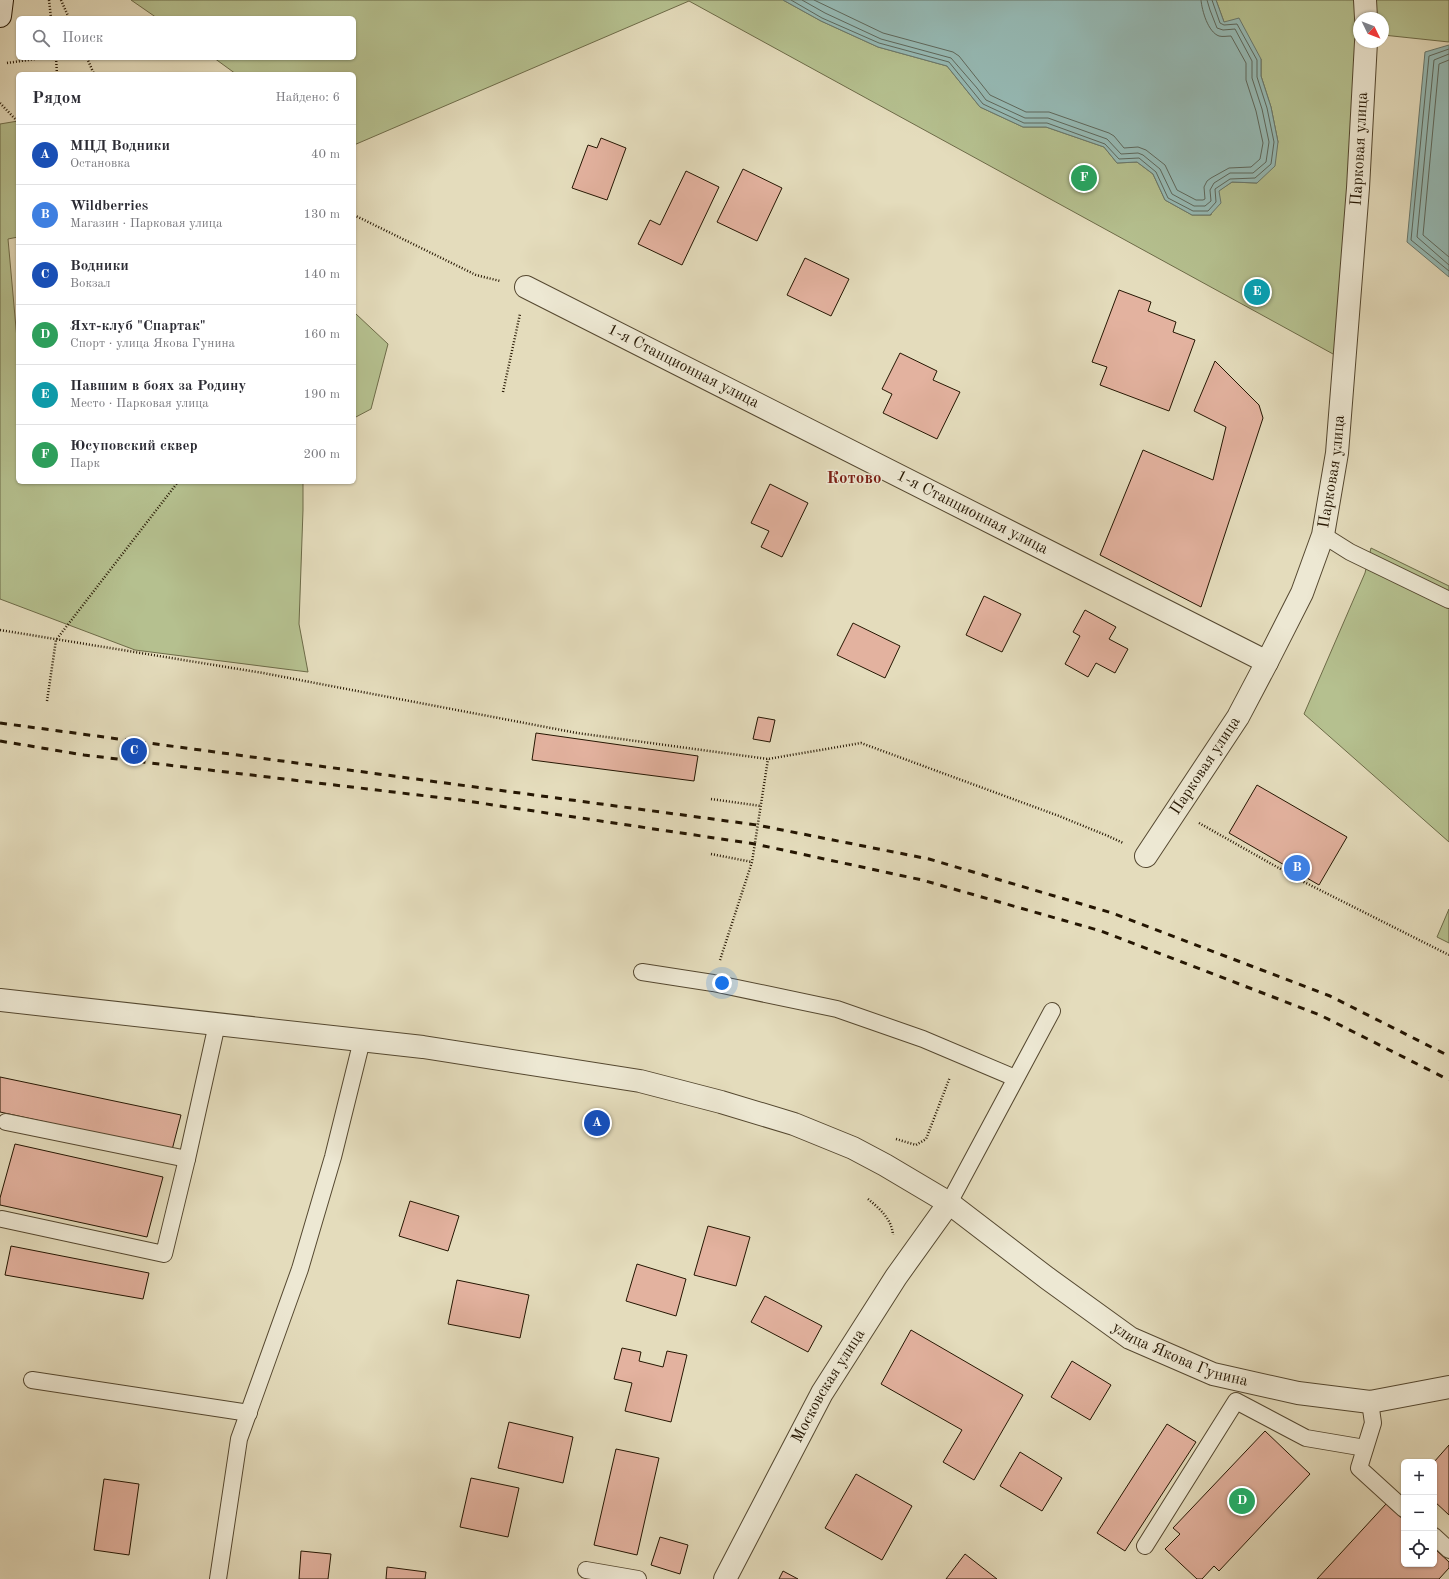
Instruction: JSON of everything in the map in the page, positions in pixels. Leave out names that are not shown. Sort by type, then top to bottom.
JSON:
[{"type":"street","points":[[0,16],[2,0]]},
{"type":"street","points":[[1365,0],[1366,12]]},
{"type":"street","name":"Парковая улица","points":[[1146,856],[1238,717],[1302,594],[1323,535],[1337,453],[1358,188],[1366,48]]},
{"type":"street","name":"1-я Станционная улица","points":[[526,287],[1267,662]]},
{"type":"street","name":"улица Якова Гунина","points":[[0,1000],[423,1047],[640,1082],[721,1102],[794,1124],[853,1148],[885,1165],[949,1203],[1047,1278],[1130,1338],[1213,1374],[1298,1394],[1370,1402],[1449,1387]]},
{"type":"street","name":"Московская улица","points":[[724,1579],[822,1393],[896,1277],[949,1203]]},
{"type":"lane","points":[[1323,535],[1350,552],[1449,600]]},
{"type":"lane","points":[[642,972],[713,983],[837,1009],[923,1039],[1015,1078]]},
{"type":"lane","points":[[949,1203],[1052,1011]]},
{"type":"lane","points":[[2,1218],[164,1254],[187,1159],[216,1024]]},
{"type":"lane","points":[[218,1579],[240,1439],[300,1269],[333,1157],[362,1040]]},
{"type":"lane","points":[[6,1122],[187,1159]]},
{"type":"lane","points":[[32,1380],[249,1413]]},
{"type":"lane","points":[[1145,1546],[1236,1402],[1306,1438],[1365,1448]]},
{"type":"lane","points":[[1370,1402],[1373,1423],[1359,1468],[1401,1506]]},
{"type":"lane","points":[[1437,1539],[1449,1550]]},
{"type":"lane","points":[[586,1570],[638,1579]]},
{"type":"path","points":[[49,0],[51,16]]},
{"type":"path","points":[[61,0],[68,16]]},
{"type":"path","points":[[7,63],[28,60]]},
{"type":"path","points":[[56,60],[57,72]]},
{"type":"path","points":[[88,60],[93,72]]},
{"type":"path","points":[[0,103],[16,120]]},
{"type":"path","points":[[356,216],[476,275],[526,287],[504,392]]},
{"type":"path","points":[[48,701],[56,640],[176,484]]},
{"type":"path","points":[[0,630],[263,673],[577,733],[768,759],[861,742],[1059,816],[1108,836],[1146,856]]},
{"type":"path","points":[[713,983],[752,862],[768,759]]},
{"type":"path","points":[[711,799],[761,806]]},
{"type":"path","points":[[1176,810],[1300,880],[1449,955]]},
{"type":"path","points":[[711,854],[752,862]]},
{"type":"path","points":[[895,1143],[897,1139],[916,1145],[926,1139],[959,1055]]},
{"type":"path","points":[[868,1199],[882,1211],[893,1230],[893,1237]]},
{"type":"green space","points":[[131,0],[783,0],[821,21],[878,47],[947,66],[980,107],[1023,127],[1046,127],[1104,147],[1117,163],[1137,162],[1153,174],[1165,200],[1192,215],[1211,215],[1218,191],[1232,182],[1257,183],[1278,142],[1271,107],[1261,76],[1261,59],[1224,22],[1216,0],[1449,0],[1449,42],[1389,36],[1389,12],[1353,12],[1353,48],[1358,48],[1344,360],[689,1],[356,144],[356,72],[233,72],[217,60],[356,60],[356,16],[154,16]]},
{"type":"green space","points":[[16,121],[16,237],[8,239],[16,328],[16,484],[303,484],[299,624],[308,672],[135,650],[0,599],[0,124]]},
{"type":"green space","points":[[356,314],[388,344],[371,409],[356,417]]},
{"type":"green space","points":[[1371,548],[1449,586],[1449,842],[1304,714],[1365,573]]},
{"type":"green space","points":[[1449,909],[1449,943],[1437,937]]},
{"type":"water","points":[[783,0],[1216,0],[1224,22],[1239,18],[1261,59],[1261,76],[1271,107],[1278,142],[1275,166],[1257,183],[1232,182],[1219,191],[1221,203],[1210,215],[1192,215],[1165,200],[1153,174],[1137,162],[1117,163],[1104,147],[1046,127],[1023,127],[980,107],[947,66],[878,47],[821,21]]},
{"type":"water","points":[[1449,45],[1449,277],[1407,242],[1425,52]]},
{"type":"building","points":[[601,138],[626,148],[607,200],[572,188],[588,145],[597,148]]},
{"type":"building","points":[[743,169],[782,188],[757,241],[717,222]]},
{"type":"building","points":[[686,171],[719,187],[682,265],[638,244],[650,220],[660,225]]},
{"type":"building","points":[[805,258],[849,279],[831,316],[787,295]]},
{"type":"building","points":[[1119,290],[1151,302],[1148,311],[1176,322],[1173,332],[1195,340],[1169,411],[1100,385],[1107,367],[1092,362]]},
{"type":"building","points":[[900,353],[937,371],[933,380],[960,392],[937,439],[883,413],[892,394],[882,389]]},
{"type":"building","points":[[1215,361],[1259,405],[1263,418],[1201,607],[1100,555],[1143,450],[1213,480],[1226,427],[1194,411]]},
{"type":"building","points":[[770,484],[808,503],[782,557],[761,547],[769,531],[751,523]]},
{"type":"building","points":[[984,596],[1021,614],[1002,652],[966,635]]},
{"type":"building","points":[[1085,610],[1116,627],[1109,639],[1128,649],[1115,673],[1096,663],[1088,677],[1065,664],[1080,636],[1073,632]]},
{"type":"building","points":[[853,623],[900,646],[885,678],[837,655]]},
{"type":"building","points":[[758,717],[775,720],[770,742],[753,739]]},
{"type":"building","points":[[536,733],[698,756],[694,781],[532,760]]},
{"type":"building","points":[[1257,785],[1347,837],[1319,885],[1229,833]]},
{"type":"building","points":[[0,1077],[181,1115],[172,1150],[0,1112]]},
{"type":"building","points":[[15,1144],[163,1177],[147,1237],[0,1205],[0,1198]]},
{"type":"building","points":[[410,1201],[459,1216],[448,1251],[399,1236]]},
{"type":"building","points":[[708,1226],[750,1237],[736,1286],[694,1275]]},
{"type":"building","points":[[11,1246],[149,1273],[143,1299],[5,1275]]},
{"type":"building","points":[[637,1264],[686,1279],[676,1316],[626,1301]]},
{"type":"building","points":[[457,1280],[529,1295],[520,1338],[448,1324]]},
{"type":"building","points":[[765,1296],[822,1326],[808,1352],[751,1322]]},
{"type":"building","points":[[911,1330],[1023,1395],[974,1480],[943,1462],[962,1430],[881,1384]]},
{"type":"building","points":[[622,1348],[641,1352],[639,1361],[663,1367],[667,1351],[687,1355],[671,1422],[625,1411],[632,1383],[614,1379]]},
{"type":"building","points":[[1072,1361],[1111,1385],[1090,1420],[1051,1397]]},
{"type":"building","points":[[509,1422],[573,1437],[563,1483],[498,1468]]},
{"type":"building","points":[[1167,1424],[1196,1442],[1125,1551],[1097,1533]]},
{"type":"building","points":[[1265,1431],[1310,1474],[1219,1571],[1214,1566],[1202,1579],[1197,1579],[1165,1549],[1180,1534],[1173,1528]]},
{"type":"building","points":[[1449,1445],[1449,1515],[1437,1504],[1437,1459]]},
{"type":"building","points":[[616,1449],[659,1458],[637,1555],[594,1545]]},
{"type":"building","points":[[1020,1452],[1062,1478],[1042,1511],[1000,1486]]},
{"type":"building","points":[[856,1474],[912,1506],[882,1560],[825,1528]]},
{"type":"building","points":[[471,1478],[519,1488],[508,1537],[460,1527]]},
{"type":"building","points":[[104,1479],[139,1484],[129,1555],[94,1550]]},
{"type":"building","points":[[1386,1504],[1401,1517],[1401,1567],[1437,1567],[1437,1551],[1449,1562],[1449,1568],[1439,1579],[1317,1579]]},
{"type":"building","points":[[660,1537],[688,1545],[680,1574],[651,1565]]},
{"type":"building","points":[[301,1551],[331,1554],[328,1579],[299,1579]]},
{"type":"building","points":[[965,1554],[997,1579],[946,1579]]},
{"type":"building","points":[[387,1567],[426,1572],[425,1579],[386,1579]]},
{"type":"building","points":[[783,1571],[798,1579],[779,1579]]},
{"type":"railway","points":[[0,723],[757,825],[929,859],[1112,913],[1330,996],[1449,1056]]},
{"type":"railway","points":[[0,741],[84,755],[460,800],[755,844],[922,880],[1101,931],[1320,1015],[1449,1080]]},
{"type":"place","name":"Юсуповский сквер","points":[[1084,178]]},
{"type":"place","name":"Павшим в боях за Родину","points":[[1257,292]]},
{"type":"place","name":"Водники","points":[[134,751]]},
{"type":"place","name":"Wildberries","points":[[1297,868]]},
{"type":"place","name":"МЦД Водники","points":[[597,1123]]},
{"type":"place","name":"Яхт-клуб \"Спартак\"","points":[[1242,1501]]},
{"type":"district","name":"Котово","points":[[854,478]]}]
